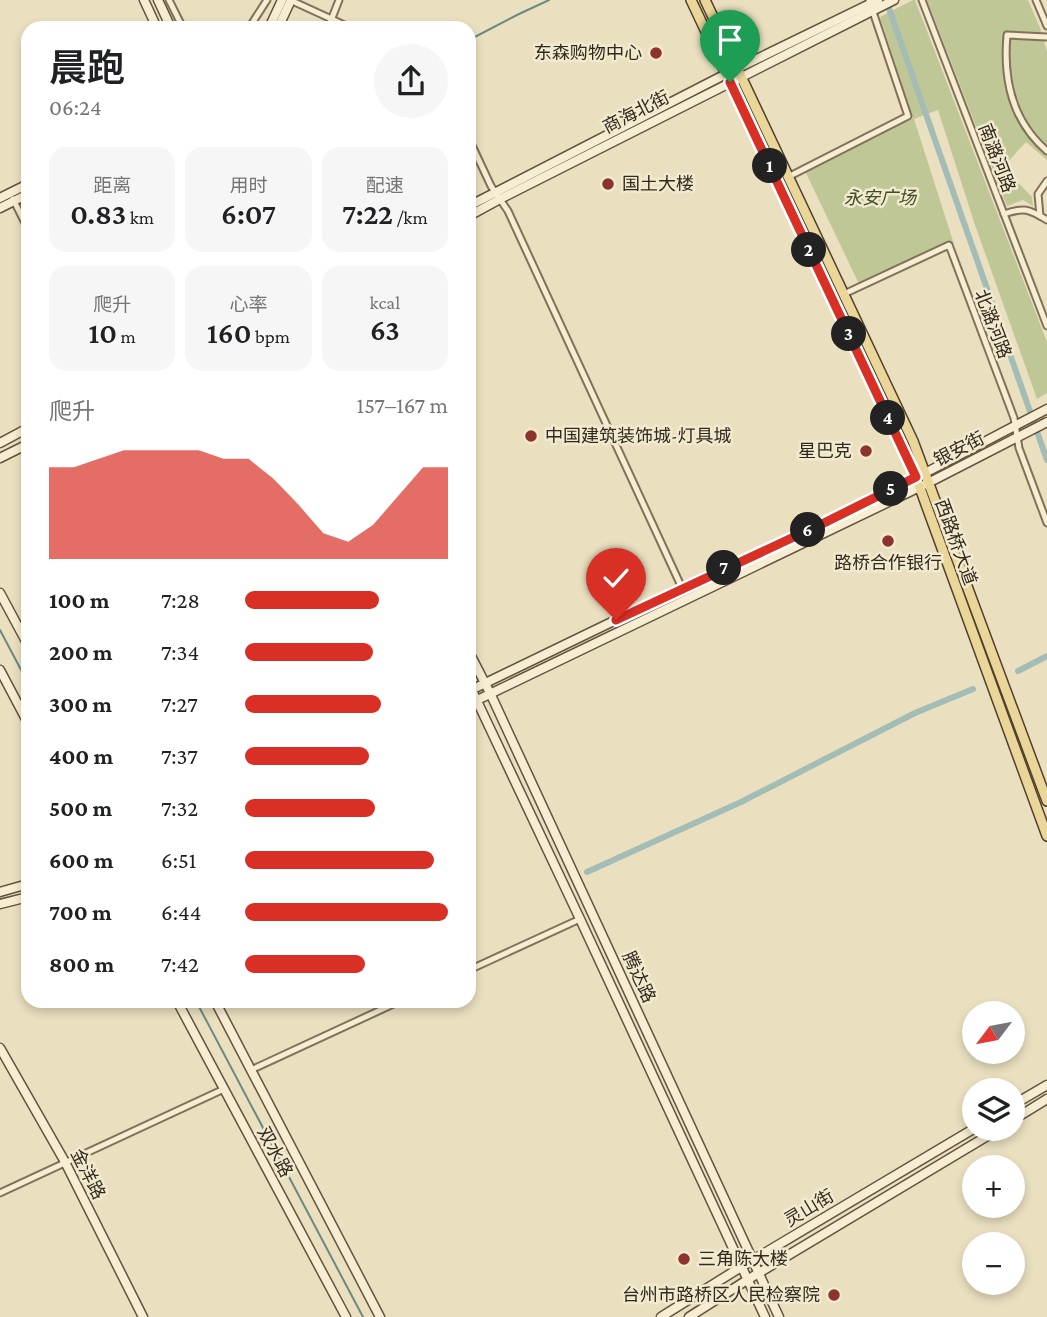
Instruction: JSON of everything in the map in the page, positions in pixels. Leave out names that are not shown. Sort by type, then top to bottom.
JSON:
[{"type":"main road","points":[[144,0],[154,21]]},
{"type":"main road","points":[[158,0],[168,21]]},
{"type":"main road","points":[[272,21],[282,0]]},
{"type":"main road","points":[[281,21],[291,0]]},
{"type":"main road","name":"西路桥大道","points":[[691,0],[920,475],[1047,801]]},
{"type":"main road","name":"西路桥大道","points":[[705,0],[913,441],[920,475]]},
{"type":"main road","name":"商海北街","points":[[476,204],[497,196],[873,4],[894,0]]},
{"type":"main road","points":[[0,208],[21,190]]},
{"type":"main road","points":[[0,198],[21,195]]},
{"type":"main road","name":"商海北街","points":[[476,211],[497,196]]},
{"type":"main road","name":"银安街","points":[[476,686],[826,522],[1045,410]]},
{"type":"main road","name":"银安街","points":[[476,701],[924,485],[1047,422]]},
{"type":"main road","points":[[0,443],[21,432]]},
{"type":"main road","points":[[0,458],[21,448]]},
{"type":"main road","name":"西路桥大道","points":[[924,485],[1047,836]]},
{"type":"main road","points":[[0,593],[21,632]]},
{"type":"main road","name":"腾达路","points":[[476,666],[779,1317]]},
{"type":"main road","points":[[0,670],[21,710]]},
{"type":"main road","name":"腾达路","points":[[476,711],[580,919],[765,1317]]},
{"type":"main road","points":[[0,892],[21,886]]},
{"type":"main road","points":[[0,904],[21,899]]},
{"type":"main road","name":"双水路","points":[[181,1008],[346,1317]]},
{"type":"main road","name":"双水路","points":[[219,1008],[380,1317]]},
{"type":"main road","name":"金洋路","points":[[0,1048],[65,1162],[143,1317]]},
{"type":"main road","points":[[1025,1098],[1047,1085]]},
{"type":"main road","points":[[1025,1113],[1047,1100]]},
{"type":"main road","name":"灵山街","points":[[661,1317],[962,1136]]},
{"type":"main road","name":"灵山街","points":[[689,1317],[979,1141]]},
{"type":"street","points":[[169,0],[180,21]]},
{"type":"street","points":[[254,21],[267,0]]},
{"type":"street","points":[[291,0],[336,21]]},
{"type":"street","points":[[332,19],[339,0]]},
{"type":"street","name":"南潞河路","points":[[922,0],[1047,326]]},
{"type":"street","points":[[1036,0],[1047,26]]},
{"type":"street","points":[[789,177],[908,116],[873,4]]},
{"type":"street","points":[[1047,37],[1007,35],[1006,52],[1007,78],[1012,100],[1021,121],[1047,151]]},
{"type":"street","points":[[476,153],[508,212],[682,588]]},
{"type":"street","points":[[1040,216],[1038,194],[1047,181]]},
{"type":"street","points":[[12,197],[21,215]]},
{"type":"street","points":[[1004,214],[1018,209],[1029,209],[1047,220]]},
{"type":"street","name":"北潞河路","points":[[844,294],[949,244],[1017,425],[1020,435],[1019,448],[1047,523]]},
{"type":"street","points":[[476,967],[580,919]]},
{"type":"street","points":[[251,1069],[386,1008]]},
{"type":"street","points":[[0,1193],[224,1089]]},
{"type":"green space","name":"永安广场","points":[[913,0],[1047,342],[1047,393],[1037,399],[975,225],[938,110],[914,119],[954,244],[861,288],[805,171],[913,118],[880,17]]},
{"type":"green space","points":[[927,0],[1028,0],[1047,51],[1047,160],[1026,142],[1003,167],[1032,197],[1033,206],[1023,200],[1007,206]]},
{"type":"waterway","points":[[476,36],[549,0]]},
{"type":"waterway","points":[[886,0],[1047,460]]},
{"type":"waterway","points":[[0,630],[21,670]]},
{"type":"waterway","points":[[1018,671],[1047,656]]},
{"type":"waterway","points":[[587,872],[741,802],[915,713],[973,689]]},
{"type":"waterway","points":[[200,1008],[363,1317]]},
{"type":"place","name":"东森购物中心","points":[[656,53]]},
{"type":"place","name":"国土大楼","points":[[608,184]]},
{"type":"place","name":"中国建筑装饰城-灯具城","points":[[531,436]]},
{"type":"place","name":"星巴克","points":[[866,451]]},
{"type":"place","name":"路桥合作银行","points":[[888,541]]},
{"type":"place","name":"三角陈大楼","points":[[684,1259]]},
{"type":"place","name":"台州市路桥区人民检察院","points":[[834,1295]]},
{"type":"route","points":[[616,620],[916,477],[730,82]]}]
